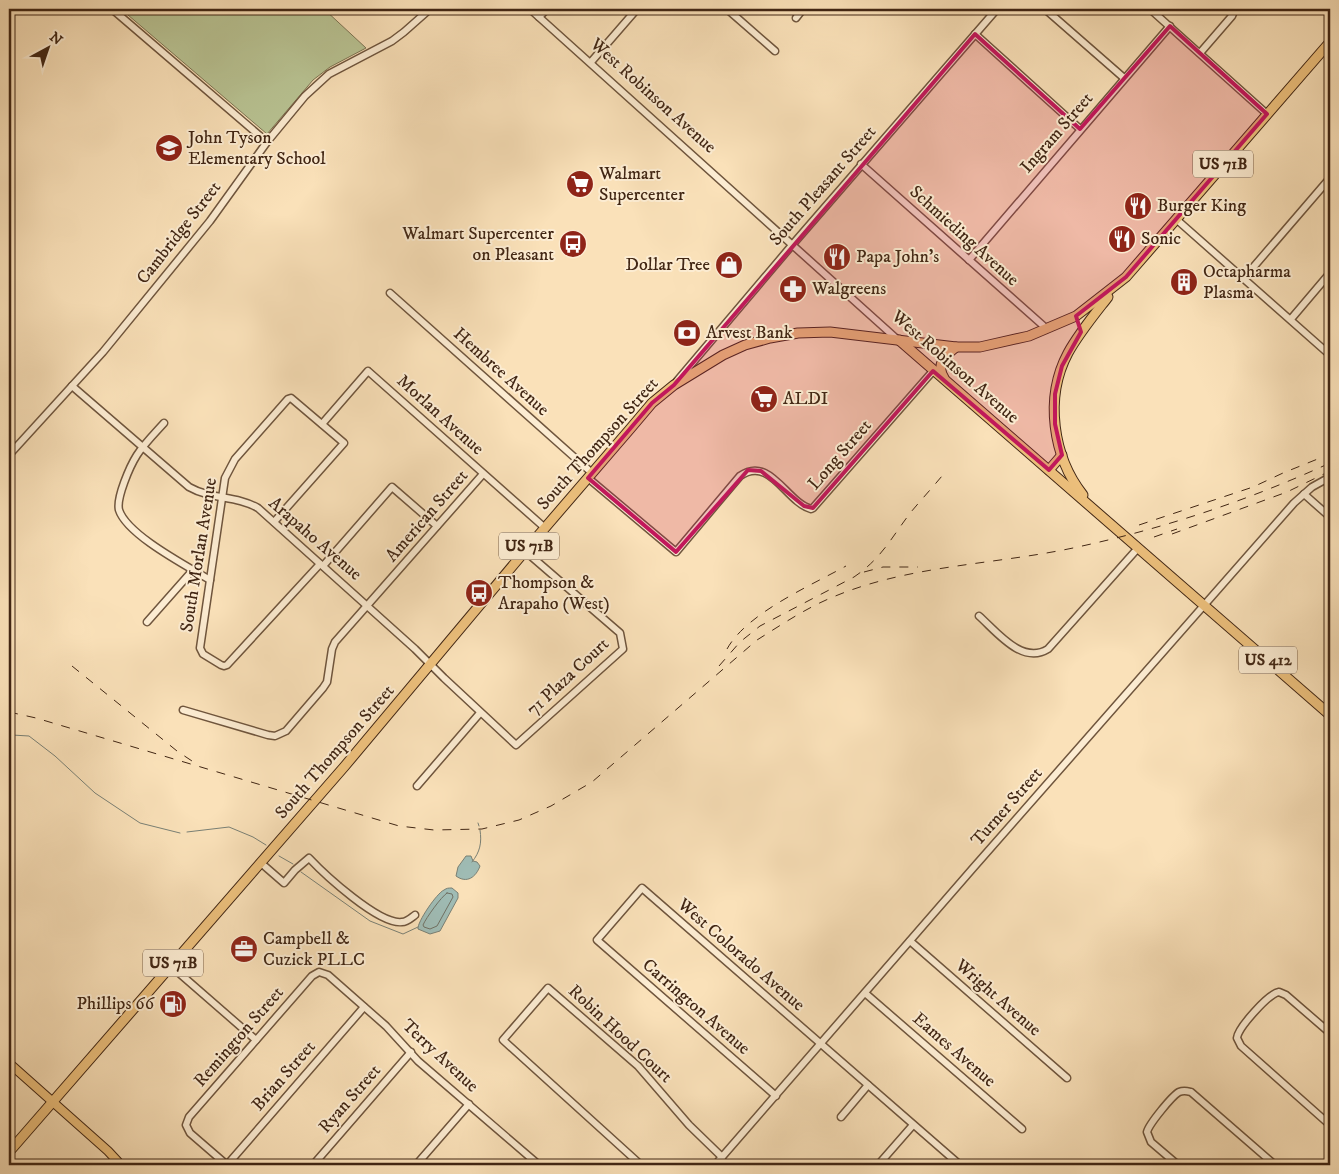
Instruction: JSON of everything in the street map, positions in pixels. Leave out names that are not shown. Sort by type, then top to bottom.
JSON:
[{"type":"highway","name":"South Thompson Street","points":[[9,1152],[431,665],[525,551],[652,403],[674,385],[723,355],[770,338],[798,333],[830,332],[980,347],[1009,342],[1047,330],[1076,316],[1126,278],[1330,42]]},
{"type":"highway","name":"US 412","points":[[1094,509],[1068,475],[1055,424],[1055,394],[1062,366],[1081,332],[1116,287]]},
{"type":"highway","points":[[1076,316],[1081,332]]},
{"type":"highway","name":"West Robinson Avenue","points":[[899,340],[1205,605]]},
{"type":"highway","points":[[949,384],[942,376],[940,364],[944,357],[956,346]]},
{"type":"highway","points":[[1051,472],[1063,458]]},
{"type":"highway","name":"US 412","points":[[1205,605],[1330,715]]},
{"type":"main road","points":[[9,1063],[108,1151],[121,1165]]},
{"type":"street","points":[[112,9],[267,142]]},
{"type":"street","name":"Cambridge Street","points":[[9,455],[103,352],[210,221],[267,142],[305,96],[329,74],[392,41],[430,9]]},
{"type":"street","name":"West Robinson Avenue","points":[[530,9],[899,340]]},
{"type":"street","points":[[539,17],[547,9]]},
{"type":"street","points":[[591,62],[638,9]]},
{"type":"street","points":[[727,9],[775,51]]},
{"type":"street","points":[[796,18],[803,9]]},
{"type":"street","name":"South Pleasant Street","points":[[674,385],[861,164],[997,9]]},
{"type":"street","points":[[1046,9],[1124,78]]},
{"type":"street","points":[[1150,9],[1267,114]]},
{"type":"street","points":[[1200,53],[1232,16],[1235,9]]},
{"type":"street","name":"Ingram Street","points":[[969,260],[1170,26]]},
{"type":"street","points":[[975,34],[1080,129]]},
{"type":"street","name":"Schmieding Avenue","points":[[861,164],[1047,330]]},
{"type":"street","points":[[1244,278],[1330,178]]},
{"type":"street","points":[[1176,219],[1330,355]]},
{"type":"street","points":[[1291,319],[1330,273]]},
{"type":"street","name":"Hembree Avenue","points":[[390,293],[676,552]]},
{"type":"street","name":"Morlan Avenue","points":[[322,424],[368,371],[545,528]]},
{"type":"street","name":"Long Street","points":[[676,552],[740,476],[748,470],[761,471],[776,481],[804,506],[813,508],[933,371]]},
{"type":"street","name":"Arapaho Avenue","points":[[72,386],[189,487],[209,496],[248,502],[258,508],[431,665]]},
{"type":"street","name":"South Morlan Avenue","points":[[322,424],[291,398],[288,399],[235,459],[226,478],[222,497],[201,652],[224,666],[322,565]]},
{"type":"street","points":[[164,423],[137,456],[119,498],[118,508],[123,519],[133,530],[210,580]]},
{"type":"street","points":[[274,522],[344,443],[322,424]]},
{"type":"street","name":"American Street","points":[[183,710],[268,735],[281,734],[286,731],[323,688],[328,675],[330,654],[335,642],[484,474]]},
{"type":"street","name":"Turner Street","points":[[715,1165],[1304,494],[1316,484],[1330,477]]},
{"type":"street","points":[[322,565],[392,487],[437,526]]},
{"type":"street","points":[[1304,494],[1330,517]]},
{"type":"street","points":[[979,616],[1022,652],[1040,654],[1048,649],[1138,548]]},
{"type":"street","name":"71 Plaza Court","points":[[431,665],[516,745],[623,649],[620,632],[525,551]]},
{"type":"street","points":[[147,622],[193,570]]},
{"type":"street","points":[[417,786],[480,713]]},
{"type":"street","points":[[260,863],[284,883],[309,858],[359,902],[384,917],[396,922],[403,922],[415,915]]},
{"type":"street","name":"Carrington Avenue","points":[[642,888],[597,940],[776,1096]]},
{"type":"street","name":"West Colorado Avenue","points":[[642,888],[959,1165]]},
{"type":"street","name":"Wright Avenue","points":[[910,942],[1067,1078]]},
{"type":"street","points":[[171,966],[256,1040]]},
{"type":"street","name":"Remington Street","points":[[227,1165],[190,1133],[186,1126],[189,1117],[312,976],[319,972]]},
{"type":"street","name":"Terry Avenue","points":[[319,972],[328,975],[386,1026],[418,1061],[538,1165]]},
{"type":"street","name":"Robin Hood Court","points":[[641,1165],[503,1040],[548,988],[638,1066],[689,1125],[722,1157]]},
{"type":"street","points":[[1330,1033],[1286,995],[1279,992],[1270,995],[1240,1029],[1237,1038],[1241,1046],[1330,1125]]},
{"type":"street","name":"Eames Avenue","points":[[865,993],[1022,1129]]},
{"type":"street","name":"Brian Street","points":[[227,1165],[364,1007]]},
{"type":"street","name":"Ryan Street","points":[[313,1165],[411,1052]]},
{"type":"street","points":[[841,1117],[868,1085]]},
{"type":"street","points":[[1178,1165],[1151,1142],[1147,1132],[1151,1122],[1176,1094],[1183,1090],[1191,1092],[1275,1165]]},
{"type":"street","points":[[416,1165],[469,1104]]},
{"type":"street","points":[[878,1165],[913,1125]]},
{"type":"highlighted area","points":[[1170,26],[1267,114],[1126,277],[1076,316],[1081,332],[1062,366],[1055,394],[1055,424],[1062,455],[1049,470],[933,371],[813,508],[804,506],[761,471],[748,470],[676,552],[588,478],[652,403],[674,385],[975,34],[1080,129]]},
{"type":"green space","points":[[121,9],[324,9],[366,48],[330,67],[313,80],[267,134]]},
{"type":"water","points":[[466,856],[471,856],[473,861],[477,862],[480,866],[474,876],[464,879],[456,876],[458,867]]},
{"type":"water","points":[[452,888],[458,893],[458,898],[440,931],[430,934],[418,929],[424,914],[432,902],[445,889]]},
{"type":"waterway","points":[[9,738],[12,735],[29,736],[55,756],[95,793],[140,823],[180,833]]},
{"type":"waterway","points":[[187,832],[229,827],[253,837],[266,845]]},
{"type":"waterway","points":[[472,862],[480,847],[480,830]]},
{"type":"waterway","points":[[279,856],[293,864]]},
{"type":"waterway","points":[[301,872],[370,921],[403,934],[418,927]]},
{"type":"railway","points":[[1139,525],[1253,487],[1330,454]]},
{"type":"railway","points":[[9,712],[36,718],[399,826],[434,830],[482,829],[519,820],[551,806],[592,782],[757,640],[803,611],[823,601],[862,586],[891,578],[951,567],[1043,554],[1139,532],[1236,502],[1330,463]]},
{"type":"railway","points":[[1172,534],[1287,492],[1330,471]]},
{"type":"railway","points":[[719,666],[740,642],[760,626],[864,570],[879,555],[911,512],[942,476]]},
{"type":"railway","points":[[1154,537],[1177,529]]},
{"type":"railway","points":[[727,649],[736,636],[764,612],[846,566]]},
{"type":"railway","points":[[864,572],[883,567],[918,567]]},
{"type":"railway","points":[[72,666],[192,761]]},
{"type":"place","name":"John Tyson Elementary School","points":[[169,148]]},
{"type":"place","name":"Walmart Supercenter","points":[[580,184]]},
{"type":"place","name":"Burger King","points":[[1138,206]]},
{"type":"place","name":"Sonic","points":[[1122,239]]},
{"type":"place","name":"Walmart Supercenter on Pleasant","points":[[573,244]]},
{"type":"place","name":"Papa John's","points":[[837,257]]},
{"type":"place","name":"Dollar Tree","points":[[729,265]]},
{"type":"place","name":"Octapharma Plasma","points":[[1184,282]]},
{"type":"place","name":"Walgreens","points":[[793,289]]},
{"type":"place","name":"Arvest Bank","points":[[687,333]]},
{"type":"place","name":"ALDI","points":[[764,399]]},
{"type":"place","name":"Thompson & Arapaho (West)","points":[[479,593]]},
{"type":"place","name":"Campbell & Cuzick PLLC","points":[[244,949]]},
{"type":"place","name":"Phillips 66","points":[[173,1004]]}]
